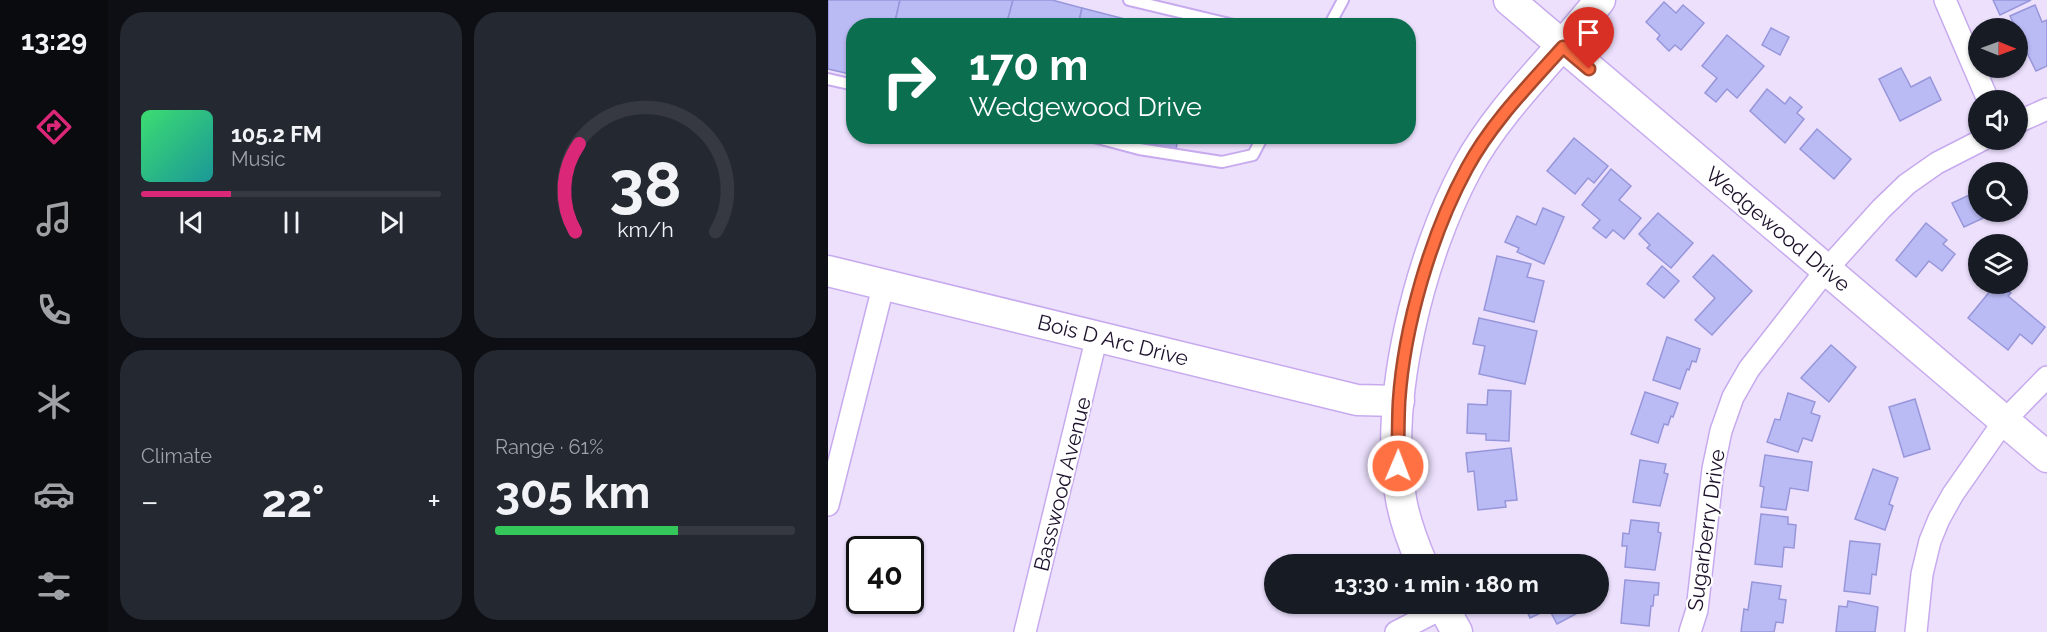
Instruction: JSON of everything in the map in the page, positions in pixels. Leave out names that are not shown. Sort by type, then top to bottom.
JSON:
[{"type":"street","name":"Wedgewood Drive","points":[[1509,0],[2047,457]]},
{"type":"street","points":[[1418,554],[1401,498],[1398,466],[1399,401],[1406,353],[1433,244],[1467,168],[1502,116],[1563,47],[1600,0]]},
{"type":"street","points":[[1945,0],[1984,90]]},
{"type":"street","points":[[2028,117],[2047,108]]},
{"type":"street","name":"Sugarberry Drive","points":[[1690,632],[1697,610],[1713,469],[1721,431],[1733,397],[1749,369],[1827,269],[1881,209],[1907,184],[1937,163],[1968,147]]},
{"type":"street","name":"Bois D Arc Drive","points":[[828,271],[1357,400],[1399,401]]},
{"type":"street","points":[[828,505],[884,283]]},
{"type":"street","name":"Basswood Avenue","points":[[1025,632],[1097,336]]},
{"type":"street","points":[[1916,632],[1922,574],[1930,541],[1953,494],[2004,421],[2047,377]]},
{"type":"street","points":[[1396,632],[1447,614]]},
{"type":"lane","points":[[1129,0],[1204,18]]},
{"type":"lane","points":[[1333,18],[1343,0]]},
{"type":"lane","points":[[828,79],[846,83]]},
{"type":"lane","points":[[1120,144],[1222,162],[1253,155],[1259,144]]},
{"type":"building","points":[[828,0],[900,0],[896,18],[846,18],[846,73],[828,69]]},
{"type":"building","points":[[900,0],[1013,0],[1008,18],[896,18]]},
{"type":"building","points":[[1013,0],[1052,0],[1082,8],[1080,18],[1008,18]]},
{"type":"building","points":[[1993,0],[2031,0],[2000,15]]},
{"type":"building","points":[[1664,2],[1676,13],[1683,5],[1704,23],[1681,50],[1675,45],[1669,51],[1657,39],[1660,35],[1646,22]]},
{"type":"building","points":[[2035,5],[2042,22],[2047,20],[2047,66],[2036,71],[2028,55],[2028,18],[2011,18],[2010,16]]},
{"type":"building","points":[[1082,8],[1121,18],[1080,18]]},
{"type":"building","points":[[1771,28],[1789,37],[1780,55],[1762,45]]},
{"type":"building","points":[[1727,35],[1764,66],[1737,98],[1727,89],[1716,102],[1705,93],[1717,78],[1702,66]]},
{"type":"building","points":[[1901,68],[1911,87],[1930,77],[1941,100],[1900,121],[1879,79]]},
{"type":"building","points":[[1767,89],[1785,104],[1790,97],[1802,107],[1797,113],[1804,119],[1785,143],[1750,111]]},
{"type":"building","points":[[1817,129],[1851,159],[1834,179],[1800,149]]},
{"type":"building","points":[[1574,138],[1608,166],[1594,183],[1588,178],[1575,194],[1547,171]]},
{"type":"building","points":[[1151,144],[1177,144],[1176,150]]},
{"type":"building","points":[[1611,169],[1631,186],[1619,200],[1641,218],[1624,239],[1613,230],[1606,238],[1593,228],[1600,220],[1582,205]]},
{"type":"building","points":[[1968,196],[1968,222],[1975,222],[1964,227],[1952,203]]},
{"type":"building","points":[[1543,208],[1564,217],[1544,264],[1517,252],[1519,248],[1505,242],[1517,216],[1536,225]]},
{"type":"building","points":[[1658,213],[1693,243],[1671,268],[1647,248],[1650,245],[1639,234]]},
{"type":"building","points":[[1926,223],[1947,240],[1943,244],[1955,254],[1942,271],[1929,261],[1916,277],[1896,260]]},
{"type":"building","points":[[1713,255],[1752,291],[1712,335],[1695,320],[1715,298],[1693,277]]},
{"type":"building","points":[[1497,256],[1531,264],[1527,277],[1544,281],[1534,322],[1484,310]]},
{"type":"building","points":[[1662,266],[1679,281],[1664,298],[1647,284]]},
{"type":"building","points":[[1988,294],[2010,294],[2008,296],[2045,327],[2032,344],[2020,334],[2008,350],[1968,318]]},
{"type":"building","points":[[1479,318],[1537,331],[1525,384],[1479,374],[1485,346],[1473,344]]},
{"type":"building","points":[[1667,337],[1700,349],[1696,362],[1692,361],[1689,370],[1687,369],[1680,389],[1653,380]]},
{"type":"building","points":[[1831,345],[1856,367],[1829,402],[1801,378]]},
{"type":"building","points":[[1488,390],[1511,391],[1509,441],[1486,440],[1486,434],[1467,433],[1468,404],[1487,405]]},
{"type":"building","points":[[1645,392],[1678,403],[1668,425],[1664,424],[1658,443],[1631,434]]},
{"type":"building","points":[[1788,393],[1815,402],[1811,413],[1820,416],[1812,441],[1803,438],[1798,452],[1767,442],[1775,419],[1780,420]]},
{"type":"building","points":[[1915,399],[1930,449],[1904,457],[1889,407]]},
{"type":"building","points":[[1511,448],[1517,500],[1505,501],[1506,507],[1478,510],[1474,471],[1468,472],[1466,453]]},
{"type":"building","points":[[1765,455],[1812,462],[1808,491],[1790,488],[1786,510],[1761,507],[1764,487],[1760,486]]},
{"type":"building","points":[[1640,460],[1666,464],[1664,473],[1668,474],[1660,506],[1633,502]]},
{"type":"building","points":[[1873,469],[1898,478],[1889,504],[1893,506],[1885,530],[1855,519]]},
{"type":"building","points":[[1761,514],[1788,517],[1788,524],[1796,525],[1794,548],[1784,547],[1782,567],[1755,564]]},
{"type":"building","points":[[1631,520],[1659,523],[1658,532],[1661,533],[1655,570],[1625,567],[1627,546],[1622,546],[1623,533],[1629,534]]},
{"type":"building","points":[[1850,541],[1880,544],[1876,575],[1872,574],[1870,594],[1844,591]]},
{"type":"building","points":[[1625,580],[1659,583],[1658,595],[1654,595],[1653,606],[1651,606],[1649,626],[1621,623]]},
{"type":"building","points":[[1752,582],[1781,586],[1779,599],[1786,600],[1783,623],[1776,622],[1774,632],[1741,632],[1744,609],[1748,610]]},
{"type":"building","points":[[1848,601],[1878,607],[1875,632],[1836,632],[1839,606],[1847,607]]},
{"type":"building","points":[[1552,614],[1576,614],[1557,624]]},
{"type":"route","points":[[1398,466],[1399,401],[1406,353],[1419,295],[1433,244],[1467,168],[1502,116],[1563,47],[1589,69]]}]
